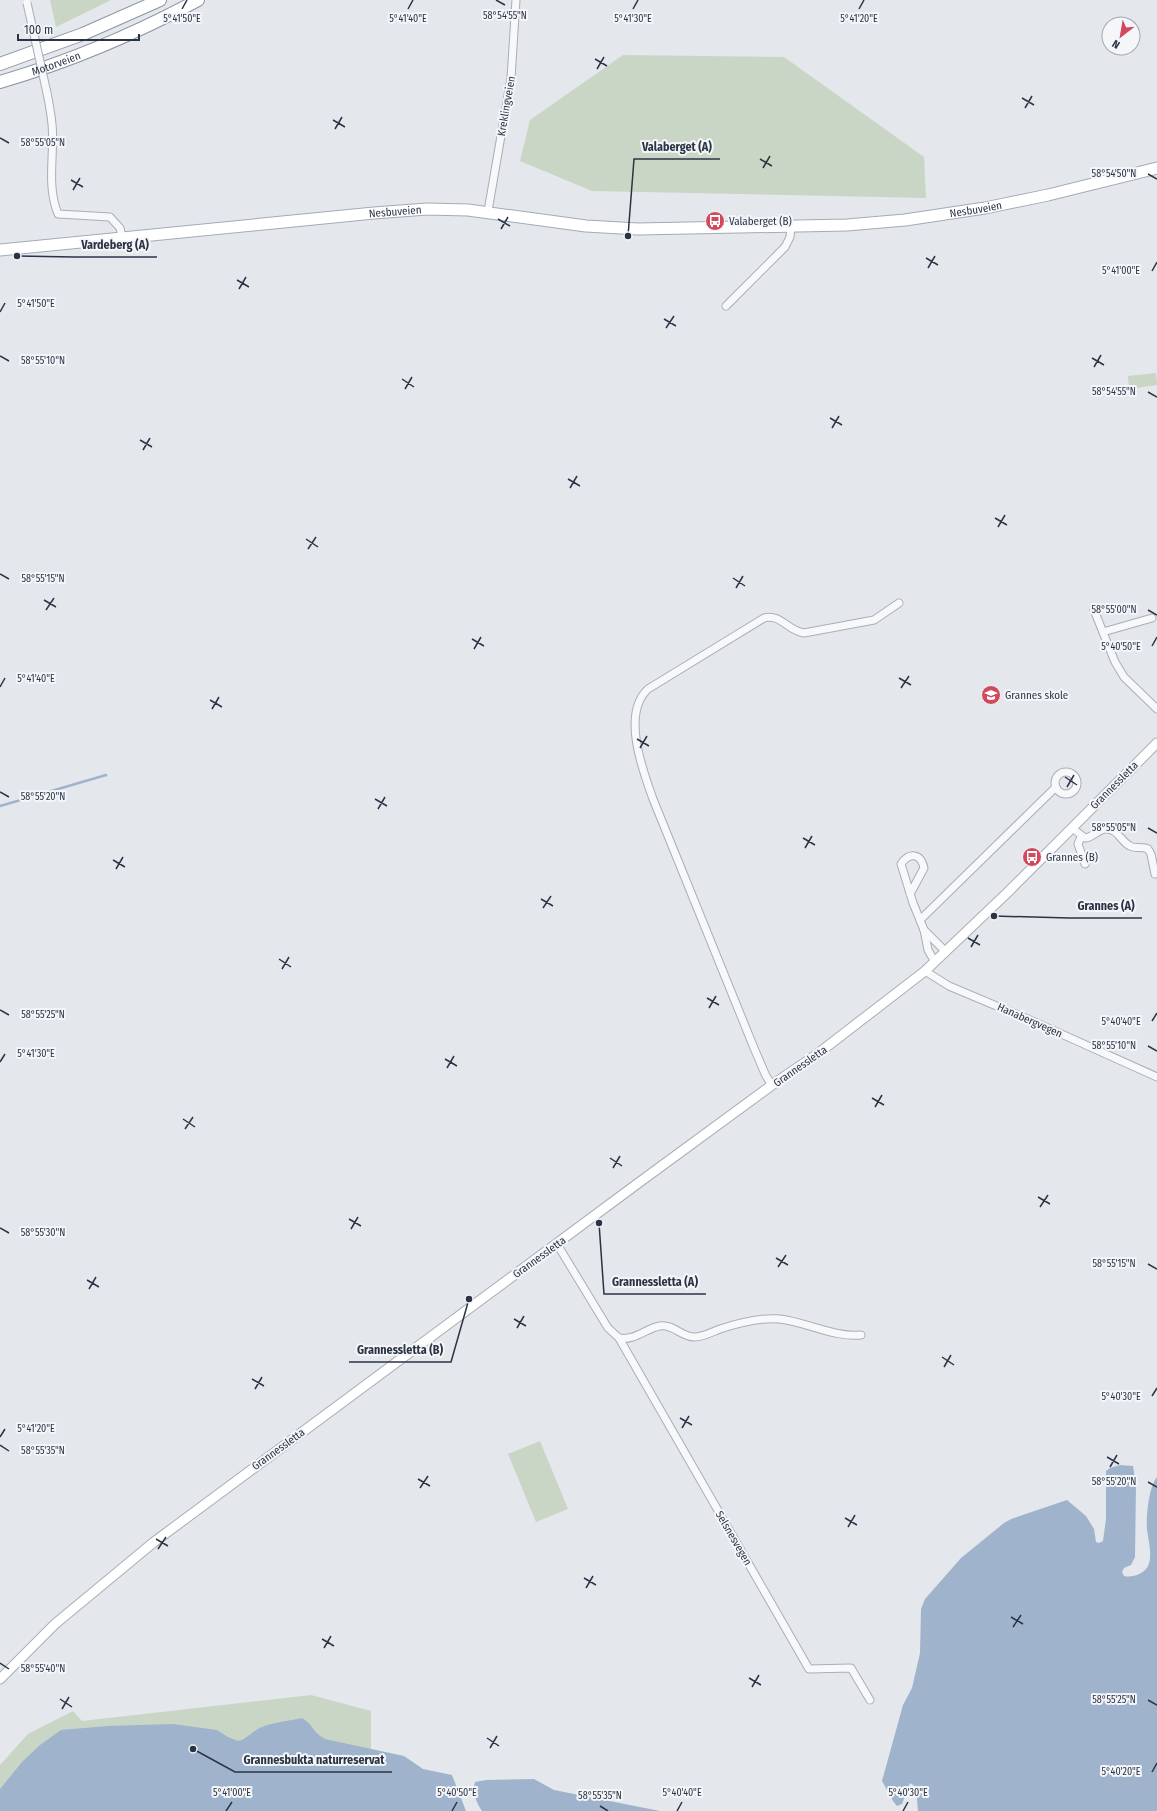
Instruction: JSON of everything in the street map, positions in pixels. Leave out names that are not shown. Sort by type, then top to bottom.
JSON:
[{"type":"highway","name":"Motorveien","points":[[0,64],[83,34],[160,0]]},
{"type":"highway","name":"Motorveien","points":[[0,82],[52,65],[96,48],[151,24],[198,0]]},
{"type":"main road","name":"Nesbuveien","points":[[0,250],[374,212],[451,209],[488,211],[586,226],[638,230],[791,227],[875,223],[985,208],[1048,195],[1157,168]]},
{"type":"main road","name":"Grannessletta","points":[[0,1679],[56,1624],[154,1542],[772,1085],[816,1055],[925,971],[1157,743]]},
{"type":"street","name":"Kreklingveien","points":[[488,211],[511,78],[516,0]]},
{"type":"street","points":[[27,2],[47,93],[52,124],[53,194],[58,214],[110,217],[120,228],[122,237]]},
{"type":"street","points":[[726,306],[785,247],[790,237],[791,227]]},
{"type":"street","points":[[772,1085],[766,1076],[757,1055],[653,799],[640,761],[637,747],[637,707],[641,696],[648,689],[764,618],[775,617],[795,631],[804,633],[874,620],[899,603]]},
{"type":"street","points":[[1094,610],[1115,662],[1124,677],[1157,709]]},
{"type":"street","points":[[1103,632],[1152,618]]},
{"type":"street","points":[[920,920],[1056,787]]},
{"type":"street","points":[[1072,828],[1081,837],[1089,838],[1103,830],[1114,831],[1130,846],[1148,849],[1152,854],[1156,874]]},
{"type":"street","points":[[1081,837],[1078,844],[1085,864]]},
{"type":"street","points":[[910,894],[924,868],[920,858],[915,855],[910,855],[905,858],[901,864],[910,894],[924,930],[928,950],[935,962]]},
{"type":"street","points":[[924,930],[946,952]]},
{"type":"street","name":"Hanabergvegen","points":[[925,971],[949,986],[1037,1023],[1157,1077]]},
{"type":"street","name":"Selsnesvegen","points":[[557,1244],[611,1332],[620,1338],[809,1669],[851,1668],[870,1700]]},
{"type":"street","points":[[620,1338],[634,1337],[661,1326],[673,1329],[689,1337],[698,1337],[744,1323],[767,1319],[792,1321],[838,1333],[855,1336],[861,1335]]},
{"type":"green space","points":[[50,0],[111,0],[56,27]]},
{"type":"green space","points":[[623,55],[784,57],[924,157],[926,198],[592,191],[520,161],[530,120]]},
{"type":"green space","points":[[1156,373],[1157,385],[1129,389],[1128,376]]},
{"type":"green space","points":[[540,1441],[568,1509],[536,1522],[508,1454]]},
{"type":"green space","points":[[311,1695],[371,1711],[371,1764],[0,1811],[0,1765],[28,1734],[73,1711],[82,1721]]},
{"type":"water","points":[[1120,1465],[1133,1466],[1136,1485],[1135,1557],[1131,1565],[1124,1568],[1122,1572],[1124,1576],[1134,1576],[1144,1571],[1148,1566],[1150,1553],[1147,1517],[1150,1494],[1154,1481],[1157,1477],[1157,1811],[918,1811],[916,1787],[910,1783],[902,1804],[897,1806],[882,1781],[903,1705],[912,1688],[920,1653],[921,1609],[925,1599],[961,1558],[1004,1523],[1011,1519],[1067,1500],[1086,1516],[1094,1529],[1096,1542],[1099,1543],[1103,1541],[1106,1519],[1106,1471]]},
{"type":"water","points":[[302,1718],[321,1737],[325,1739],[404,1756],[423,1769],[452,1775],[466,1811],[0,1811],[0,1789],[22,1762],[40,1745],[61,1730],[107,1726],[173,1724],[217,1730],[238,1741],[242,1740],[259,1728],[267,1725]]},
{"type":"water","points":[[534,1779],[554,1790],[660,1811],[482,1811],[475,1797],[475,1782],[486,1780]]},
{"type":"waterway","points":[[0,806],[106,775]]},
{"type":"place","name":"Valaberget (B)","points":[[715,221]]},
{"type":"place","name":"Valaberget (A)","points":[[628,236]]},
{"type":"place","name":"Vardeberg (A)","points":[[17,256]]},
{"type":"place","name":"Grannes skole","points":[[991,695]]},
{"type":"place","name":"Grannes (B)","points":[[1032,857]]},
{"type":"place","name":"Grannes (A)","points":[[994,916]]},
{"type":"place","name":"Grannessletta (A)","points":[[599,1223]]},
{"type":"place","name":"Grannessletta (B)","points":[[469,1299]]},
{"type":"place","name":"Grannesbukta naturreservat","points":[[193,1749]]}]
